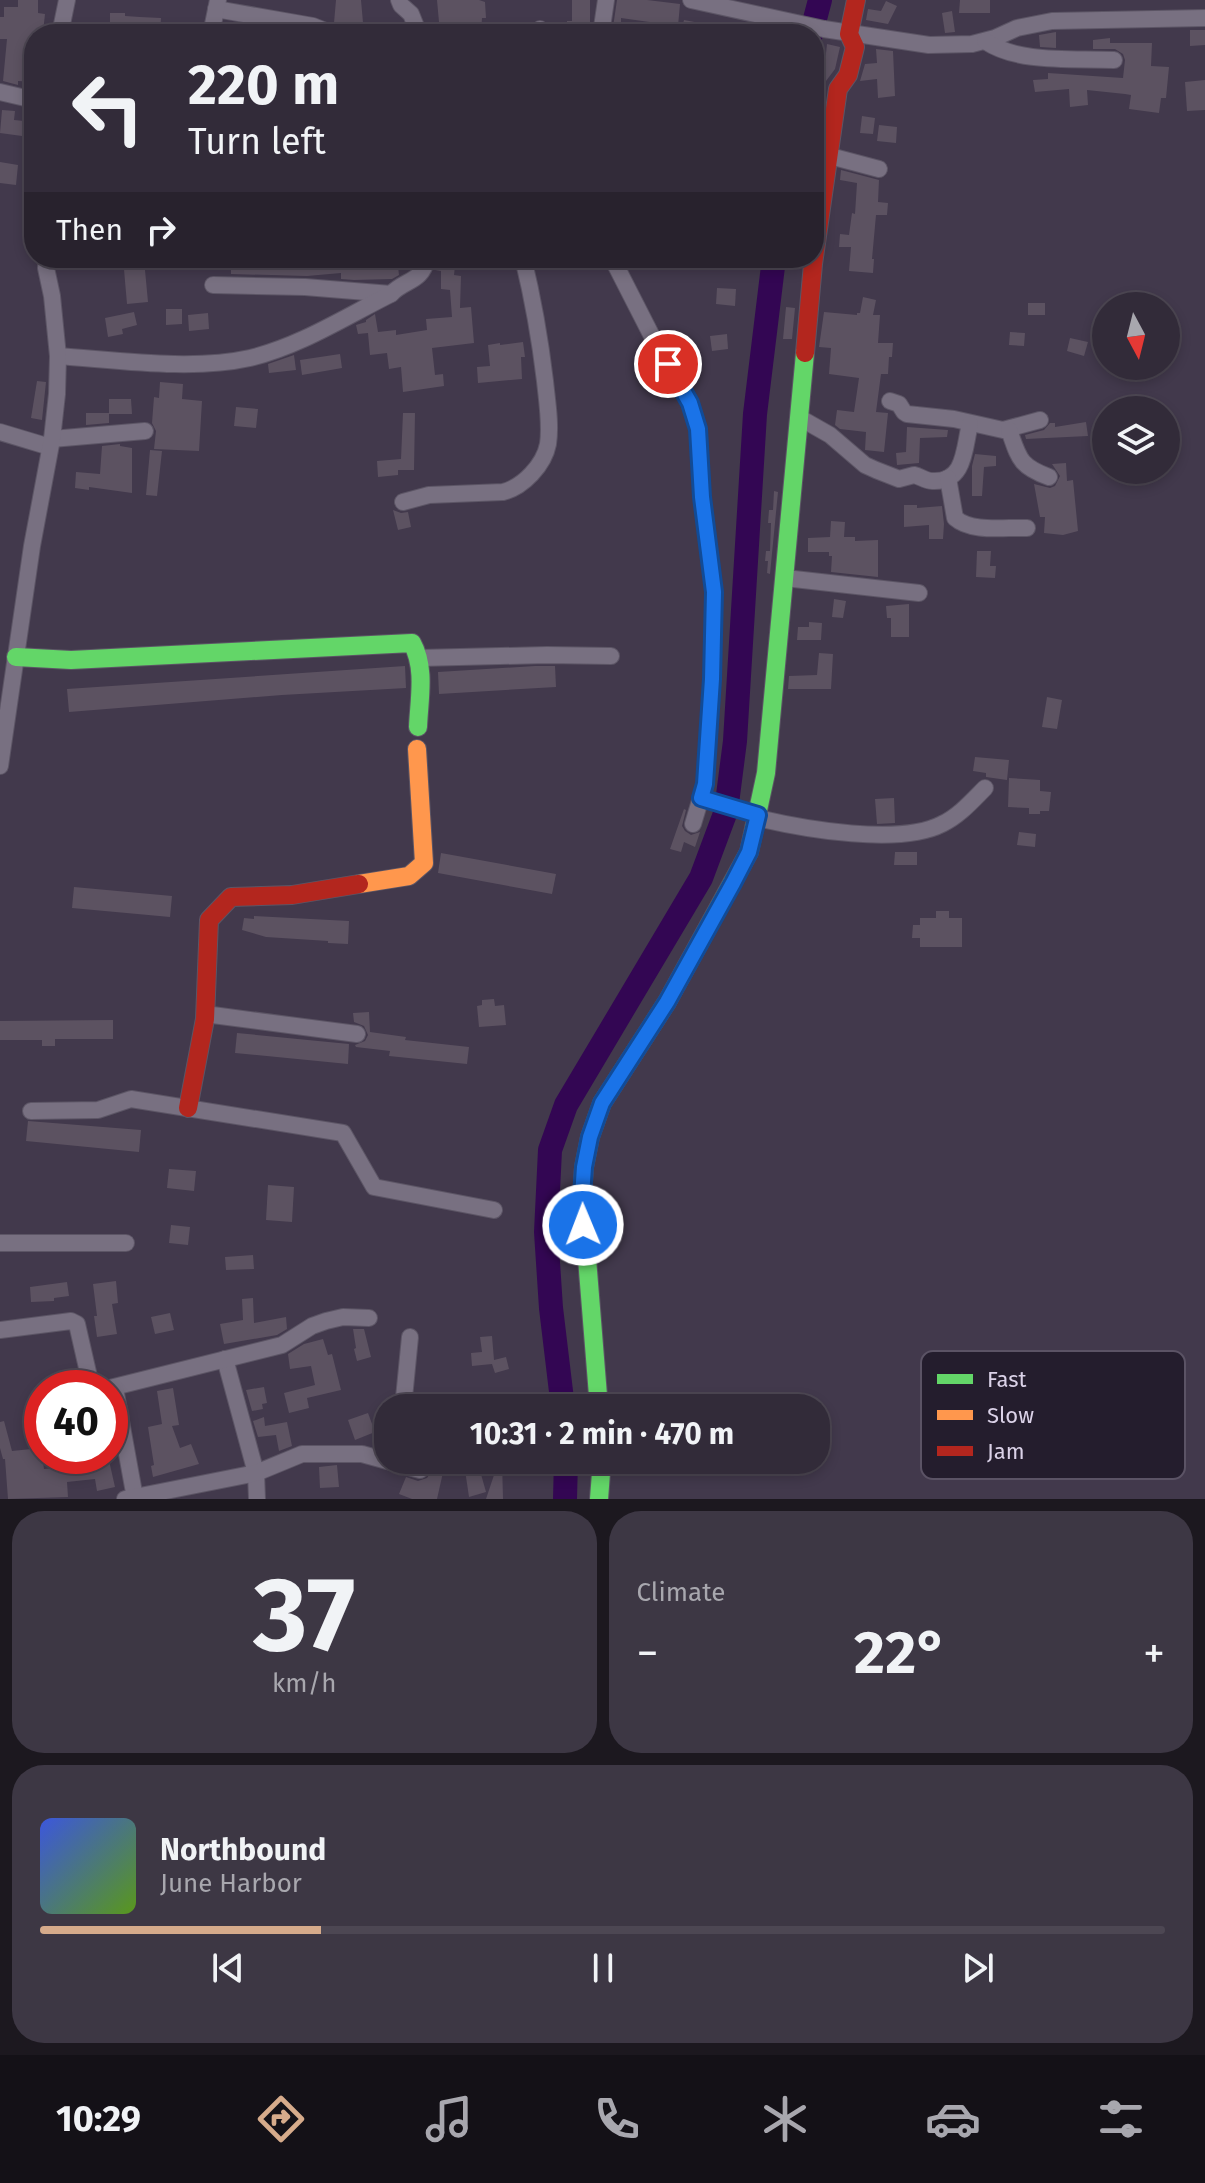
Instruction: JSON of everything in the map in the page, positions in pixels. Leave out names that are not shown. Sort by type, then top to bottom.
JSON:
[{"type":"street","points":[[62,24],[67,0]]},
{"type":"street","points":[[399,0],[415,24]]},
{"type":"street","points":[[602,24],[606,0]]},
{"type":"street","points":[[691,0],[802,24]]},
{"type":"street","points":[[824,194],[838,89],[848,75],[855,47],[849,34],[856,0]]},
{"type":"street","points":[[213,24],[217,4],[304,24]]},
{"type":"street","points":[[824,29],[951,46],[985,41],[1017,28],[1052,21],[1205,18]]},
{"type":"street","points":[[985,41],[996,48],[1028,56],[1114,60]]},
{"type":"street","points":[[0,92],[24,98]]},
{"type":"street","points":[[830,156],[879,169]]},
{"type":"street","points":[[0,766],[32,546],[51,443],[58,356],[46,268]]},
{"type":"street","points":[[58,356],[186,363],[232,361],[270,352],[326,329],[391,294],[396,288],[412,281],[424,268]]},
{"type":"street","points":[[403,502],[429,495],[514,489],[524,482],[544,457],[548,444],[548,409],[537,324],[525,268]]},
{"type":"street","points":[[618,268],[660,352],[690,403],[698,429],[702,497],[714,592],[705,784],[707,800],[693,824]]},
{"type":"street","points":[[598,1394],[582,1196],[584,1167],[602,1103],[667,1002],[733,883],[749,852],[758,817],[766,773],[813,268]]},
{"type":"street","points":[[213,285],[305,287],[391,294]]},
{"type":"street","points":[[890,401],[899,404],[907,414],[954,419],[996,429],[1009,430],[1040,420]]},
{"type":"street","points":[[800,418],[830,435],[865,465],[889,477],[903,479],[914,475],[930,481],[948,478],[960,467],[970,424]]},
{"type":"street","points":[[1009,430],[1021,461],[1035,472],[1049,477]]},
{"type":"street","points":[[0,432],[51,443],[145,431]]},
{"type":"street","points":[[948,478],[955,518],[959,522],[970,526],[1027,528]]},
{"type":"street","points":[[785,578],[919,593]]},
{"type":"street","points":[[16,657],[71,660],[412,643],[419,658],[418,727]]},
{"type":"street","points":[[419,658],[611,656]]},
{"type":"street","points":[[188,1108],[205,1014],[209,920],[231,897],[292,895],[409,876],[424,863],[417,749]]},
{"type":"street","points":[[707,800],[758,817],[821,830],[899,835],[924,832],[944,823],[962,811],[985,788]]},
{"type":"street","points":[[205,1014],[357,1034]]},
{"type":"street","points":[[31,1111],[98,1110],[131,1099],[343,1133],[374,1187],[494,1210]]},
{"type":"street","points":[[0,1243],[126,1243]]},
{"type":"street","points":[[128,1384],[282,1345],[326,1321],[343,1317],[369,1318]]},
{"type":"street","points":[[0,1330],[71,1321],[77,1324],[87,1370]]},
{"type":"street","points":[[404,1394],[410,1337]]},
{"type":"street","points":[[225,1359],[256,1473],[257,1499]]},
{"type":"street","points":[[126,1474],[130,1498],[256,1473],[302,1454],[374,1457]]},
{"type":"street","points":[[599,1499],[601,1474]]},
{"type":"building","points":[[18,0],[38,0],[38,13],[45,14],[44,24],[24,24],[24,81],[18,81],[18,85],[3,81],[7,39],[0,39],[0,17],[4,17],[4,7],[18,7]]},
{"type":"building","points":[[336,0],[361,0],[363,24],[334,23]]},
{"type":"building","points":[[437,0],[485,2],[486,18],[482,18],[482,24],[432,24],[439,22]]},
{"type":"building","points":[[572,0],[590,0],[590,24],[567,24],[567,21],[572,21]]},
{"type":"building","points":[[617,0],[680,4],[678,24],[621,18],[621,24],[613,24]]},
{"type":"building","points":[[960,0],[990,0],[990,13],[959,13]]},
{"type":"building","points":[[886,1],[897,6],[888,24],[866,20],[868,9],[881,11]]},
{"type":"building","points":[[952,11],[955,32],[945,33],[942,13]]},
{"type":"building","points":[[110,13],[161,18],[161,24],[110,24]]},
{"type":"building","points":[[684,20],[700,23],[700,24],[683,24]]},
{"type":"building","points":[[1190,30],[1205,30],[1205,45],[1190,46]]},
{"type":"building","points":[[1056,32],[1056,48],[1040,47],[1039,35]]},
{"type":"building","points":[[1110,38],[1110,43],[1152,43],[1151,66],[1169,67],[1166,98],[1161,98],[1159,113],[1129,109],[1131,95],[1087,90],[1088,105],[1070,107],[1069,89],[1035,92],[1033,80],[1048,79],[1048,73],[1123,78],[1123,54],[1115,49],[1093,49],[1093,40]]},
{"type":"building","points":[[827,44],[840,47],[835,69],[826,81]]},
{"type":"building","points":[[876,49],[893,51],[895,96],[878,98],[877,79],[860,81],[865,64],[877,63]]},
{"type":"building","points":[[1205,80],[1205,110],[1187,111],[1185,82]]},
{"type":"building","points":[[2,110],[15,111],[14,120],[24,121],[22,136],[0,133]]},
{"type":"building","points":[[862,116],[875,118],[873,134],[860,133]]},
{"type":"building","points":[[879,125],[897,127],[896,143],[877,141]]},
{"type":"building","points":[[0,162],[18,165],[16,185],[0,183]]},
{"type":"building","points":[[841,170],[879,180],[878,202],[888,203],[887,215],[876,215],[873,273],[849,271],[851,247],[839,247],[840,234],[849,235],[852,213],[855,214],[857,183],[840,180]]},
{"type":"building","points":[[124,268],[145,270],[148,302],[127,304]]},
{"type":"building","points":[[231,268],[398,268],[399,275],[392,279],[354,280],[341,279],[341,273],[307,276],[231,274]]},
{"type":"building","points":[[455,268],[454,275],[461,276],[460,308],[471,307],[474,343],[432,348],[435,375],[443,374],[444,386],[403,392],[401,367],[389,369],[387,353],[370,355],[368,333],[358,334],[356,325],[366,322],[375,314],[378,332],[396,330],[396,335],[427,330],[426,319],[452,317],[450,290],[441,289],[441,271],[435,270]]},
{"type":"building","points":[[717,288],[736,289],[735,306],[716,304]]},
{"type":"building","points":[[863,297],[876,300],[873,315],[880,315],[878,343],[893,343],[888,374],[881,374],[876,412],[888,413],[884,452],[865,450],[866,432],[840,429],[835,425],[837,410],[854,412],[859,378],[829,374],[831,348],[819,347],[824,312],[857,315]]},
{"type":"building","points":[[1028,303],[1045,303],[1045,315],[1028,315]]},
{"type":"building","points":[[786,307],[795,308],[792,339],[783,339]]},
{"type":"building","points":[[166,309],[182,309],[182,324],[166,325]]},
{"type":"building","points":[[134,312],[137,325],[122,329],[123,334],[108,337],[105,318]]},
{"type":"building","points":[[208,313],[209,329],[189,331],[188,315]]},
{"type":"building","points":[[1010,332],[1025,333],[1024,346],[1009,345]]},
{"type":"building","points":[[727,334],[728,349],[712,351],[710,336]]},
{"type":"building","points":[[1070,338],[1088,342],[1084,356],[1067,351]]},
{"type":"building","points":[[523,342],[525,357],[521,357],[522,379],[478,383],[477,367],[490,366],[488,345]]},
{"type":"building","points":[[340,354],[342,368],[302,375],[300,360]]},
{"type":"building","points":[[294,355],[296,370],[269,373],[268,364]]},
{"type":"building","points":[[37,381],[46,382],[42,420],[31,418]]},
{"type":"building","points":[[160,382],[183,384],[182,399],[202,401],[199,451],[154,449],[154,397],[159,398]]},
{"type":"building","points":[[109,399],[131,399],[132,414],[109,414]]},
{"type":"building","points":[[236,407],[258,409],[256,428],[234,426]]},
{"type":"building","points":[[86,413],[109,413],[109,423],[86,425]]},
{"type":"building","points":[[403,413],[415,413],[414,470],[398,470],[398,475],[378,477],[377,461],[401,459]]},
{"type":"building","points":[[1086,422],[1088,436],[1026,439],[1025,435],[1044,430],[1050,423],[1055,423],[1055,427]]},
{"type":"building","points":[[907,427],[948,430],[947,437],[920,438],[919,463],[897,465],[896,453],[906,452]]},
{"type":"building","points":[[120,444],[132,448],[132,493],[75,488],[76,472],[100,474],[102,446]]},
{"type":"building","points":[[150,450],[162,451],[157,496],[146,495]]},
{"type":"building","points":[[975,454],[996,456],[996,466],[984,467],[982,496],[972,496]]},
{"type":"building","points":[[1066,463],[1067,481],[1073,480],[1078,531],[1063,535],[1044,533],[1045,517],[1040,517],[1034,484],[1050,488],[1055,486],[1060,476],[1052,464]]},
{"type":"building","points":[[774,491],[778,492],[770,574],[767,573],[768,561],[765,561],[766,551],[770,551],[771,523],[768,523],[769,510],[773,510]]},
{"type":"building","points":[[904,505],[917,505],[917,508],[942,506],[943,539],[929,539],[929,525],[904,527]]},
{"type":"building","points":[[393,510],[408,512],[411,527],[398,530]]},
{"type":"building","points":[[831,521],[845,522],[844,537],[855,537],[855,541],[878,540],[878,577],[831,572],[832,556],[829,552],[808,552],[808,538],[830,537]]},
{"type":"building","points":[[977,551],[991,551],[990,566],[996,566],[995,578],[976,577]]},
{"type":"building","points":[[834,599],[846,601],[843,618],[832,617]]},
{"type":"building","points":[[909,604],[909,637],[891,637],[891,618],[887,618],[886,606]]},
{"type":"building","points":[[809,622],[822,623],[821,640],[797,640],[798,627],[809,627]]},
{"type":"building","points":[[819,653],[833,654],[831,689],[788,689],[789,676],[817,675]]},
{"type":"building","points":[[405,666],[406,688],[69,712],[67,689]]},
{"type":"building","points":[[555,666],[556,687],[439,694],[438,672]]},
{"type":"building","points":[[1047,697],[1062,700],[1057,729],[1042,727]]},
{"type":"building","points":[[975,757],[1009,760],[1007,780],[986,777],[986,773],[973,771]]},
{"type":"building","points":[[1009,778],[1040,780],[1040,791],[1051,792],[1049,811],[1029,814],[1029,808],[1008,807]]},
{"type":"building","points":[[894,798],[895,823],[877,824],[875,799]]},
{"type":"building","points":[[684,809],[682,826],[685,831],[691,835],[700,832],[695,847],[684,842],[681,852],[670,849]]},
{"type":"building","points":[[1019,832],[1036,834],[1035,847],[1017,845]]},
{"type":"building","points":[[895,852],[917,852],[917,865],[894,865]]},
{"type":"building","points":[[441,853],[556,874],[552,894],[438,873]]},
{"type":"building","points":[[74,887],[172,896],[170,917],[72,908]]},
{"type":"building","points":[[936,911],[949,911],[949,918],[962,918],[962,947],[920,947],[920,938],[912,938],[913,925],[920,925],[920,918],[936,918]]},
{"type":"building","points":[[254,916],[349,921],[348,944],[266,937],[242,930],[244,918],[254,919]]},
{"type":"building","points":[[494,999],[495,1006],[504,1005],[506,1025],[479,1027],[477,1006],[482,1005],[482,1000]]},
{"type":"building","points":[[369,1012],[370,1032],[406,1037],[405,1040],[469,1047],[467,1064],[389,1056],[390,1051],[356,1047],[368,1035],[364,1026],[354,1022],[353,1013]]},
{"type":"building","points":[[113,1020],[113,1039],[55,1039],[55,1046],[42,1046],[42,1040],[0,1040],[0,1021]]},
{"type":"building","points":[[237,1033],[349,1044],[348,1064],[235,1053]]},
{"type":"building","points":[[28,1121],[141,1130],[139,1152],[26,1141]]},
{"type":"building","points":[[169,1169],[196,1171],[194,1191],[167,1188]]},
{"type":"building","points":[[268,1185],[294,1187],[292,1222],[266,1220]]},
{"type":"building","points":[[171,1225],[190,1227],[188,1245],[169,1243]]},
{"type":"building","points":[[253,1255],[254,1269],[226,1270],[225,1257]]},
{"type":"building","points":[[116,1281],[118,1303],[112,1304],[117,1334],[97,1337],[93,1284]]},
{"type":"building","points":[[67,1282],[69,1296],[54,1298],[54,1301],[31,1302],[30,1287]]},
{"type":"building","points":[[253,1298],[254,1323],[286,1317],[287,1329],[277,1335],[224,1344],[220,1324],[243,1320],[242,1299]]},
{"type":"building","points":[[170,1313],[174,1330],[155,1334],[151,1317]]},
{"type":"building","points":[[353,1329],[364,1329],[371,1357],[357,1361]]},
{"type":"building","points":[[492,1336],[494,1360],[506,1357],[509,1369],[495,1373],[492,1364],[472,1366],[471,1353],[482,1352],[480,1337]]},
{"type":"building","points":[[323,1339],[328,1355],[332,1354],[341,1390],[307,1398],[309,1408],[289,1413],[284,1393],[315,1385],[311,1366],[290,1369],[288,1354],[304,1344]]},
{"type":"building","points":[[264,1387],[267,1403],[262,1404],[263,1409],[252,1411],[246,1390]]},
{"type":"building","points":[[173,1388],[179,1425],[172,1426],[180,1448],[191,1444],[199,1464],[153,1477],[148,1427],[162,1424],[157,1391]]},
{"type":"building","points":[[368,1413],[374,1432],[355,1440],[348,1420]]},
{"type":"building","points":[[264,1417],[265,1426],[287,1422],[292,1446],[279,1451],[276,1435],[258,1437],[253,1421]]},
{"type":"building","points":[[4,1421],[12,1451],[24,1450],[24,1474],[112,1474],[115,1487],[97,1491],[95,1479],[67,1482],[68,1497],[8,1499],[5,1459],[0,1448],[0,1422]]},
{"type":"building","points":[[337,1465],[339,1487],[320,1488],[319,1467]]},
{"type":"building","points":[[430,1474],[443,1474],[437,1499],[412,1499],[399,1494],[406,1477],[418,1481]]},
{"type":"building","points":[[466,1474],[481,1474],[486,1492],[469,1497]]},
{"type":"building","points":[[494,1474],[502,1474],[503,1499],[486,1499]]},
{"type":"waterway","points":[[814,24],[820,0]]},
{"type":"waterway","points":[[561,1394],[546,1232],[550,1150],[566,1105],[701,878],[726,811],[735,741],[755,414],[773,268]]},
{"type":"waterway","points":[[565,1499],[566,1474]]},
{"type":"traffic: fast","points":[[598,1394],[582,1196],[584,1167],[602,1103],[667,1002],[749,852],[766,773],[805,353]]},
{"type":"traffic: fast","points":[[16,657],[71,660],[412,643],[420,673],[418,727]]},
{"type":"traffic: fast","points":[[599,1499],[601,1474]]},
{"type":"traffic: slow","points":[[359,884],[409,876],[424,863],[417,749]]},
{"type":"traffic: jam","points":[[824,187],[838,89],[848,75],[855,47],[849,34],[856,0]]},
{"type":"traffic: jam","points":[[805,353],[813,268]]},
{"type":"traffic: jam","points":[[188,1108],[205,1019],[209,920],[231,897],[292,895],[359,884]]},
{"type":"route","points":[[583,1225],[584,1167],[602,1103],[667,1002],[733,883],[749,852],[758,815],[701,798],[705,784],[712,679],[714,592],[696,417],[668,364]]}]
